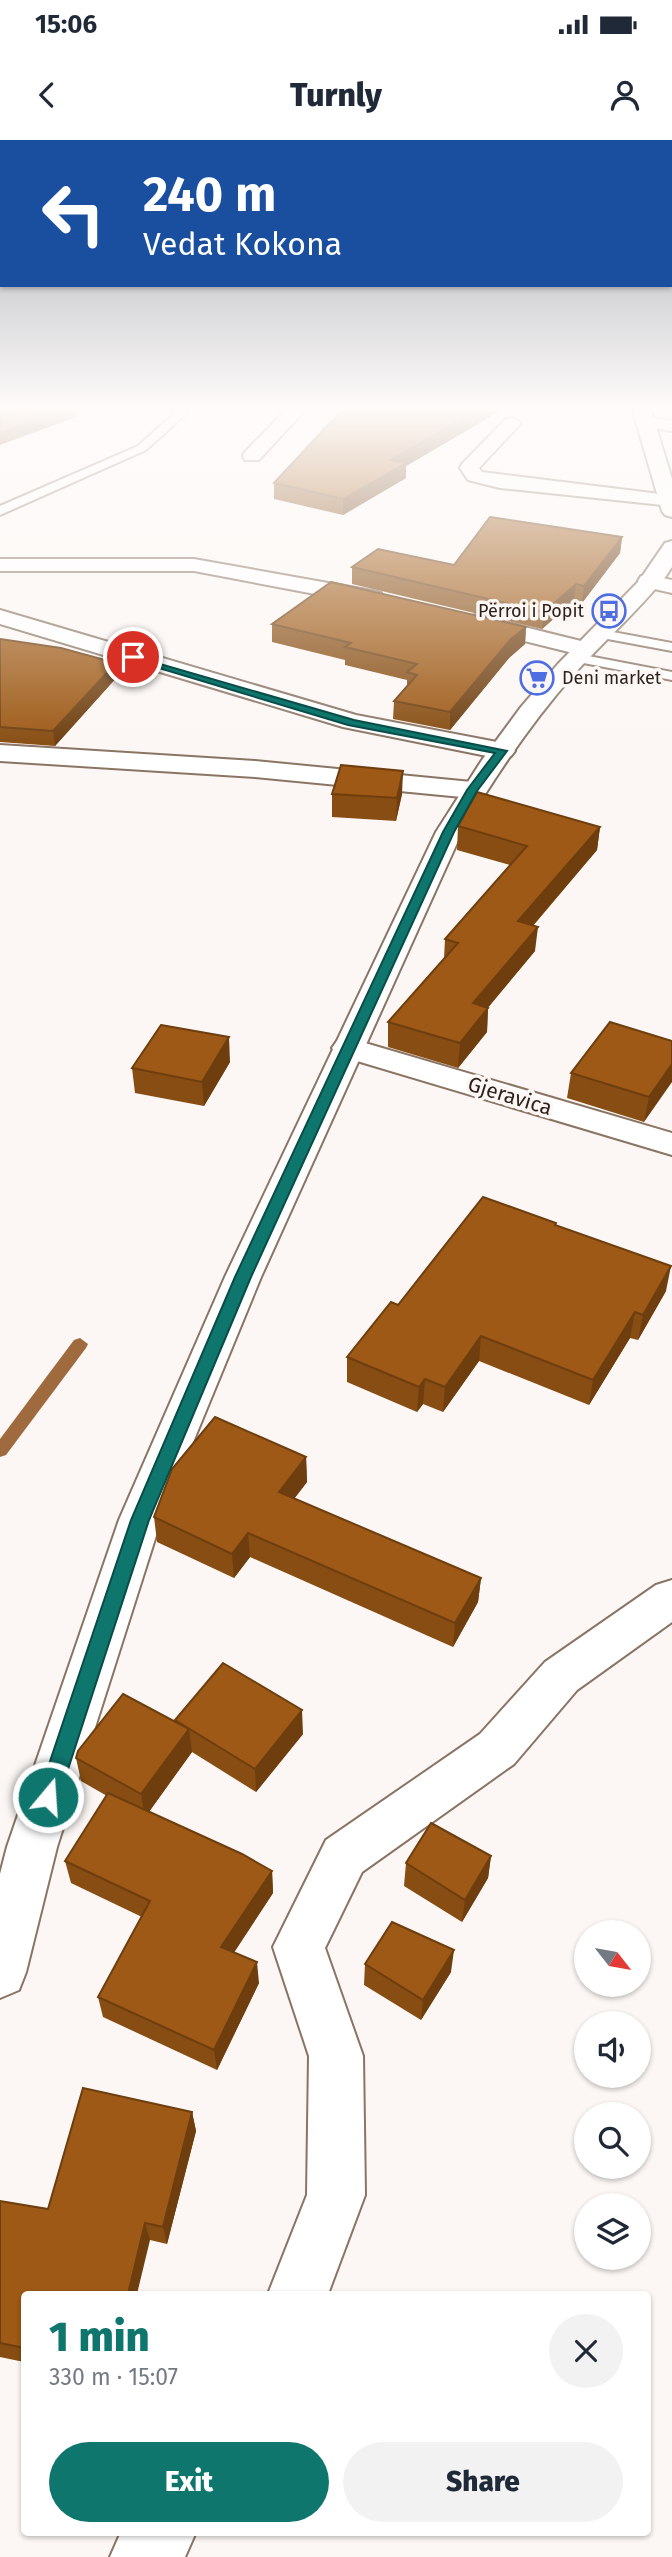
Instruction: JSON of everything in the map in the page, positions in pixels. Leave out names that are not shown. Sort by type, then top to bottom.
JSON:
[{"type":"street","points":[[0,1972],[32,1847],[140,1520],[243,1277],[449,832],[472,790],[588,647],[660,584],[672,547]]},
{"type":"street","points":[[0,565],[194,565],[391,602]]},
{"type":"street","points":[[0,617],[352,722],[449,743],[502,751]]},
{"type":"street","points":[[457,618],[588,647]]},
{"type":"street","points":[[0,753],[268,771],[472,790]]},
{"type":"street","name":"Gjeravica","points":[[348,1048],[672,1144]]},
{"type":"street","points":[[299,2291],[336,2195],[336,2056],[299,1947],[344,1856],[497,1749],[561,1676],[672,1598]]},
{"type":"street","points":[[143,2557],[161,2536]]},
{"type":"lane","points":[[588,647],[672,647]]},
{"type":"lane","points":[[588,647],[672,676]]},
{"type":"building","points":[[485,524],[535,524],[622,537],[584,586],[576,584],[544,612],[352,567],[378,549],[454,565]]},
{"type":"building","points":[[331,582],[526,627],[510,640],[450,712],[394,701],[417,675],[407,672],[417,664],[345,647],[351,643],[272,624]]},
{"type":"building","points":[[0,639],[61,648],[116,663],[53,731],[0,727]]},
{"type":"building","points":[[341,765],[403,771],[397,798],[332,794]]},
{"type":"building","points":[[477,792],[600,827],[518,921],[538,927],[473,1003],[488,1008],[460,1043],[388,1022],[458,943],[445,939],[527,846],[458,826]]},
{"type":"building","points":[[610,1022],[672,1041],[672,1064],[649,1097],[571,1073]]},
{"type":"building","points":[[161,1025],[229,1037],[202,1082],[132,1068]]},
{"type":"building","points":[[483,1197],[671,1266],[643,1315],[635,1312],[593,1380],[481,1336],[445,1387],[425,1379],[419,1387],[347,1357],[391,1302],[398,1305]]},
{"type":"building","points":[[215,1417],[306,1457],[279,1492],[481,1578],[455,1623],[248,1533],[232,1554],[154,1517],[172,1469]]},
{"type":"building","points":[[223,1663],[302,1710],[255,1769],[175,1720]]},
{"type":"building","points":[[123,1694],[189,1729],[141,1794],[76,1758],[78,1751]]},
{"type":"building","points":[[108,1793],[242,1854],[272,1871],[221,1947],[257,1962],[214,2050],[98,1997],[150,1901],[65,1861]]},
{"type":"building","points":[[431,1823],[491,1856],[465,1900],[406,1863]]},
{"type":"building","points":[[392,1922],[454,1950],[423,2000],[365,1964]]},
{"type":"building","points":[[83,2088],[192,2112],[163,2227],[145,2223],[129,2291],[21,2291],[21,2347],[0,2343],[0,2201],[48,2209]]},
{"type":"waterway","points":[[0,1451],[80,1344]]},
{"type":"place","name":"Përroi i Popit","points":[[609,611]]},
{"type":"place","name":"Deni market","points":[[537,678]]},
{"type":"route","points":[[48,1797],[140,1520],[243,1277],[449,832],[472,790],[502,751],[449,743],[352,722],[133,657]]}]
